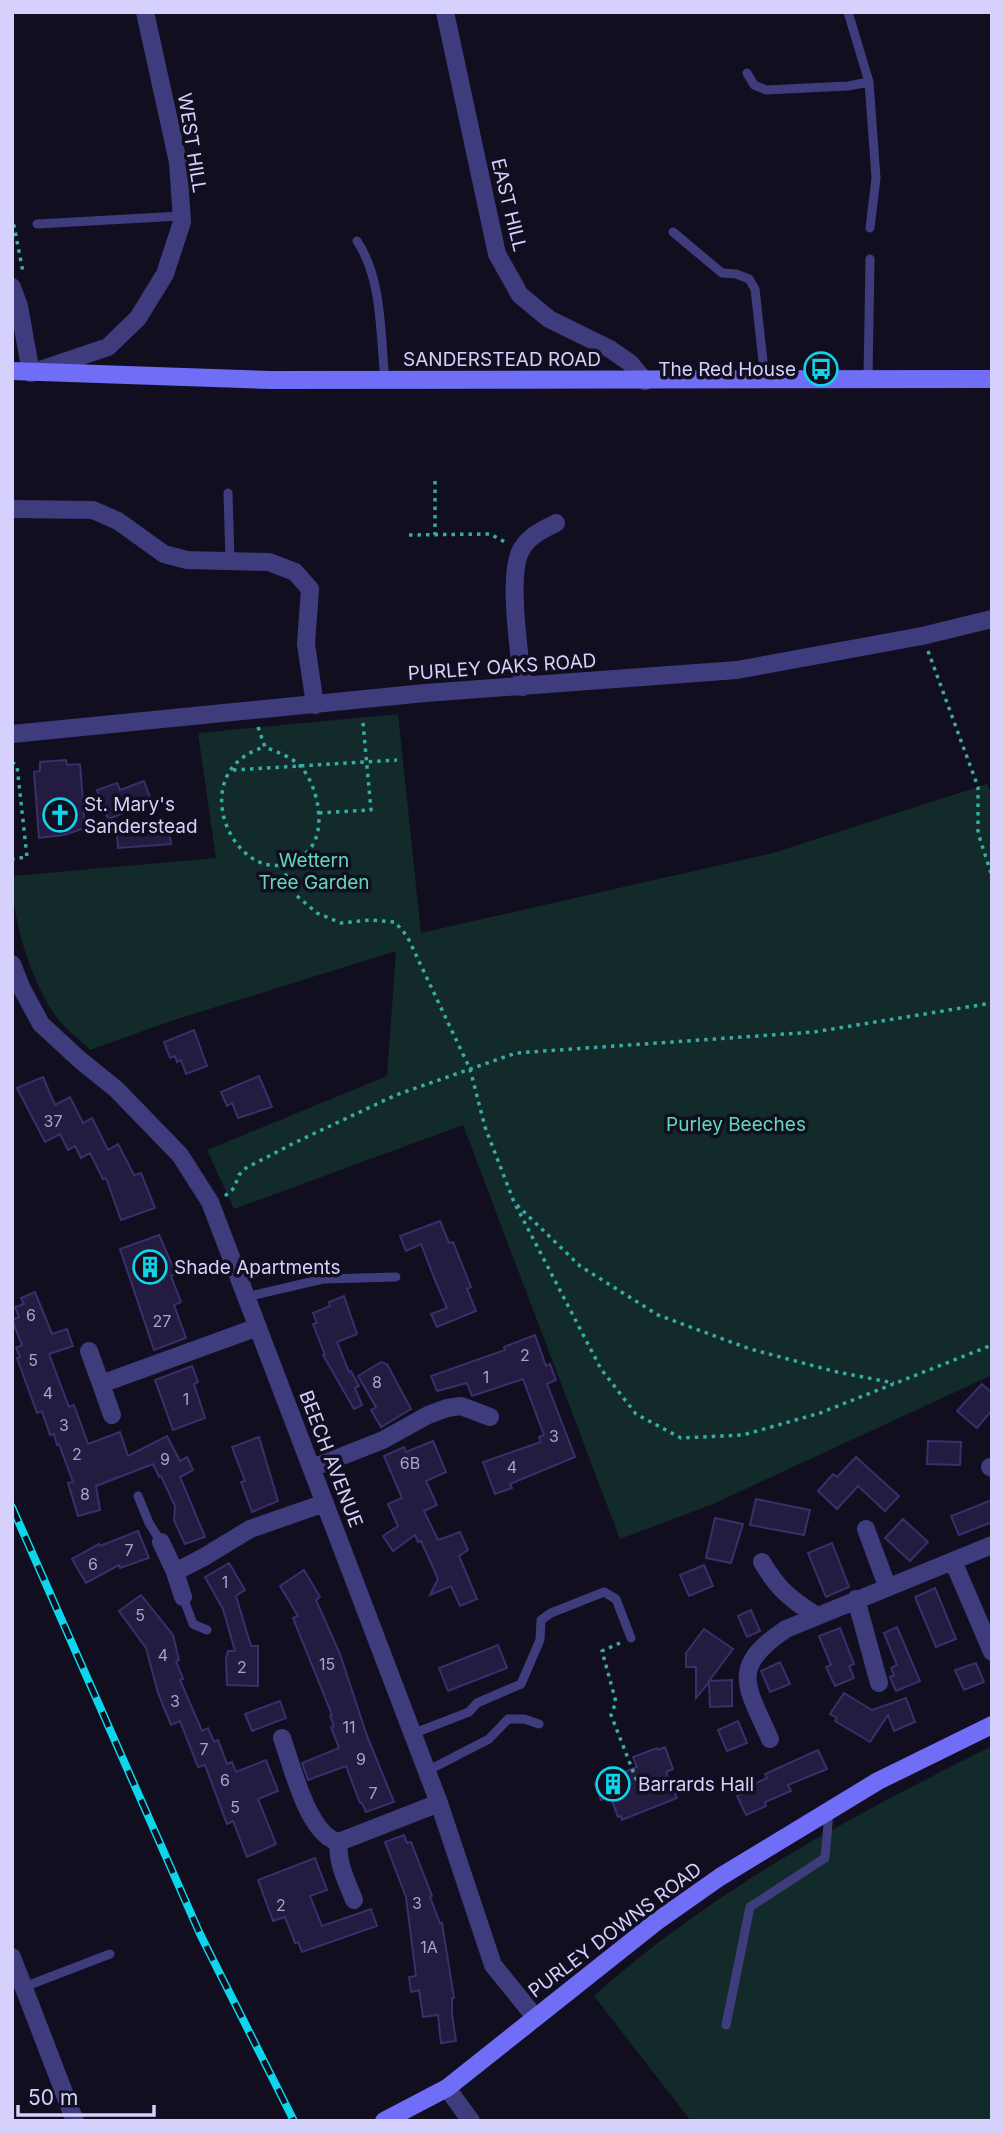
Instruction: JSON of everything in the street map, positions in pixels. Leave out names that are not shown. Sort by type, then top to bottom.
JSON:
[{"type":"main road","name":"SANDERSTEAD ROAD","points":[[12,371],[270,380],[992,379]]},
{"type":"main road","name":"PURLEY DOWNS ROAD","points":[[384,2121],[447,2088],[656,1922],[720,1877],[878,1781],[992,1725]]},
{"type":"street","name":"WEST HILL","points":[[31,373],[108,347],[138,318],[165,274],[182,222],[178,162],[145,12]]},
{"type":"street","name":"EAST HILL","points":[[444,12],[497,254],[520,295],[549,319],[610,349],[630,363],[645,381]]},
{"type":"street","points":[[12,287],[19,306],[31,373]]},
{"type":"street","points":[[12,509],[93,510],[118,521],[164,554],[187,560],[269,562],[295,572],[310,589],[306,644],[315,705]]},
{"type":"street","points":[[523,687],[514,571],[521,550],[535,534],[556,523]]},
{"type":"street","name":"PURLEY OAKS ROAD","points":[[12,734],[425,693],[737,670],[922,636],[992,619]]},
{"type":"street","name":"BEECH AVENUE","points":[[12,964],[41,1024],[116,1089],[180,1155],[210,1202],[439,1803],[493,1965],[534,2017]]},
{"type":"street","points":[[101,1384],[258,1327]]},
{"type":"street","points":[[89,1351],[112,1415]]},
{"type":"street","points":[[312,1468],[383,1440],[428,1415],[447,1408],[461,1406],[490,1417]]},
{"type":"street","points":[[175,1572],[250,1530],[325,1503]]},
{"type":"street","points":[[866,1529],[887,1586]]},
{"type":"street","points":[[161,1542],[183,1597]]},
{"type":"street","points":[[771,1739],[747,1687],[747,1672],[753,1656],[766,1642],[786,1629],[817,1615],[992,1545]]},
{"type":"street","points":[[953,1561],[992,1653]]},
{"type":"street","points":[[762,1562],[775,1584],[788,1598],[817,1615]]},
{"type":"street","points":[[856,1599],[879,1683]]},
{"type":"street","points":[[282,1738],[314,1823],[328,1838],[339,1842],[439,1803]]},
{"type":"street","points":[[339,1842],[340,1859],[354,1900]]},
{"type":"street","points":[[12,1957],[75,2121]]},
{"type":"street","points":[[447,2088],[471,2121]]},
{"type":"lane","points":[[848,12],[869,82],[876,178],[870,228]]},
{"type":"lane","points":[[747,73],[754,85],[766,90],[848,86],[869,82]]},
{"type":"lane","points":[[37,224],[181,216]]},
{"type":"lane","points":[[673,232],[722,273],[749,279],[755,289],[765,379]]},
{"type":"lane","points":[[357,241],[366,254],[376,288],[385,380]]},
{"type":"lane","points":[[868,378],[870,259]]},
{"type":"lane","points":[[228,493],[230,561]]},
{"type":"lane","points":[[246,1297],[323,1279],[396,1277]]},
{"type":"lane","points":[[138,1496],[161,1542]]},
{"type":"lane","points":[[412,1734],[469,1712],[477,1703],[522,1684],[540,1640],[541,1620],[551,1613],[599,1592],[608,1593],[616,1599],[631,1638]]},
{"type":"lane","points":[[183,1597],[193,1624],[207,1630]]},
{"type":"lane","points":[[427,1771],[489,1739],[508,1720],[524,1719],[539,1724]]},
{"type":"lane","points":[[726,2025],[750,1907],[825,1858],[829,1812]]},
{"type":"lane","points":[[24,1987],[110,1954]]},
{"type":"path","points":[[435,481],[435,535]]},
{"type":"path","points":[[409,535],[490,534],[521,550]]},
{"type":"path","points":[[922,636],[978,788],[978,833],[992,876]]},
{"type":"path","points":[[254,710],[265,747]]},
{"type":"path","points":[[318,813],[371,810],[363,723]]},
{"type":"path","points":[[265,747],[301,766],[311,782],[318,813],[318,836],[310,851],[281,866],[267,866],[241,849],[229,834],[223,819],[223,787],[231,770],[242,758],[265,747]]},
{"type":"path","points":[[231,770],[397,761]]},
{"type":"path","points":[[12,762],[17,765],[27,858],[12,859]]},
{"type":"path","points":[[281,866],[298,896],[317,913],[341,923],[370,919],[395,922],[407,936],[470,1069],[485,1128],[514,1202],[601,1369],[636,1413],[681,1437],[743,1435],[820,1413],[992,1345]]},
{"type":"path","points":[[210,1202],[228,1195],[246,1168],[294,1143],[396,1095],[516,1054],[814,1032],[992,1003]]},
{"type":"path","points":[[514,1202],[580,1266],[658,1315],[750,1349],[896,1383]]},
{"type":"path","points":[[631,1638],[602,1651],[616,1702],[611,1715],[638,1784]]},
{"type":"green space","name":"Purley Beeches","points":[[398,714],[421,933],[773,853],[987,784],[992,797],[992,1375],[713,1504],[620,1539],[463,1125],[234,1209],[207,1150],[387,1076],[396,951],[174,1020],[90,1050],[63,1024],[46,1000],[30,967],[15,911],[12,876],[216,858],[198,733]]},
{"type":"green space","points":[[992,1746],[992,2121],[691,2121],[594,1996],[686,1922],[734,1889],[835,1828]]},
{"type":"building","name":"St. Mary's Sanderstead","points":[[66,760],[67,765],[80,764],[85,828],[64,835],[39,838],[34,772],[40,771],[40,762]]},
{"type":"building","points":[[144,781],[152,803],[108,819],[97,790],[117,783],[120,790]]},
{"type":"building","points":[[169,829],[171,844],[118,848],[117,834]]},
{"type":"building","points":[[194,1030],[207,1066],[186,1074],[181,1060],[177,1062],[175,1056],[170,1058],[164,1042]]},
{"type":"building","points":[[259,1076],[272,1107],[238,1118],[232,1103],[227,1106],[221,1092]]},
{"type":"building","points":[[43,1077],[55,1105],[70,1097],[83,1123],[92,1118],[108,1150],[118,1144],[134,1175],[141,1173],[155,1208],[121,1220],[106,1178],[103,1179],[90,1153],[81,1158],[75,1146],[68,1150],[60,1134],[45,1142],[17,1088]]},
{"type":"building","points":[[440,1221],[449,1243],[453,1242],[471,1287],[467,1289],[476,1311],[437,1327],[431,1314],[447,1308],[421,1244],[406,1251],[400,1236]]},
{"type":"building","points":[[159,1235],[176,1274],[171,1276],[181,1302],[174,1305],[186,1338],[154,1350],[120,1249]]},
{"type":"building","points":[[35,1292],[52,1334],[67,1329],[73,1346],[49,1354],[69,1407],[74,1405],[88,1444],[120,1432],[128,1456],[167,1436],[180,1461],[187,1457],[193,1470],[180,1477],[205,1537],[185,1544],[174,1520],[175,1506],[153,1464],[96,1486],[100,1510],[78,1516],[68,1483],[73,1482],[59,1444],[57,1445],[54,1434],[50,1435],[42,1411],[37,1413],[17,1358],[20,1357],[16,1348],[22,1345],[12,1320],[19,1317],[15,1307],[24,1304],[21,1298]]},
{"type":"building","points":[[344,1296],[357,1334],[337,1342],[349,1372],[351,1371],[359,1386],[355,1388],[362,1405],[354,1409],[323,1355],[313,1324],[317,1323],[313,1313]]},
{"type":"building","points":[[535,1335],[546,1366],[550,1364],[556,1380],[547,1384],[575,1457],[510,1484],[512,1488],[495,1494],[483,1462],[541,1442],[539,1437],[544,1435],[523,1379],[472,1396],[467,1383],[437,1391],[431,1376],[505,1350],[504,1347]]},
{"type":"building","points":[[381,1362],[387,1364],[411,1409],[381,1427],[371,1410],[376,1407],[358,1376]]},
{"type":"building","points":[[192,1366],[198,1382],[194,1384],[205,1418],[173,1430],[155,1380]]},
{"type":"building","points":[[982,1384],[992,1393],[992,1410],[977,1428],[957,1411]]},
{"type":"building","points":[[259,1437],[278,1501],[252,1512],[241,1482],[245,1481],[232,1447]]},
{"type":"building","points":[[433,1441],[446,1472],[426,1481],[437,1505],[424,1511],[438,1540],[460,1532],[468,1550],[459,1556],[477,1599],[460,1606],[451,1586],[430,1595],[438,1579],[421,1541],[418,1542],[415,1535],[393,1551],[383,1536],[398,1526],[388,1504],[402,1498],[384,1456],[404,1447],[406,1452]]},
{"type":"building","points":[[928,1441],[961,1442],[960,1465],[927,1464]]},
{"type":"building","points":[[856,1457],[899,1496],[885,1511],[858,1486],[837,1509],[818,1491],[833,1474],[837,1477]]},
{"type":"building","points":[[756,1499],[810,1510],[804,1535],[750,1525]]},
{"type":"building","points":[[992,1500],[992,1522],[959,1535],[951,1516]]},
{"type":"building","points":[[715,1518],[743,1524],[731,1563],[706,1558]]},
{"type":"building","points":[[903,1519],[928,1542],[910,1561],[885,1538]]},
{"type":"building","points":[[138,1531],[149,1558],[120,1568],[119,1565],[86,1583],[72,1559],[99,1544],[100,1546]]},
{"type":"building","points":[[832,1543],[849,1587],[826,1597],[808,1553]]},
{"type":"building","points":[[229,1563],[245,1590],[236,1596],[251,1646],[258,1646],[258,1686],[227,1685],[226,1658],[228,1651],[235,1651],[223,1609],[205,1577]]},
{"type":"building","points":[[704,1565],[713,1586],[689,1596],[680,1575]]},
{"type":"building","points":[[304,1570],[320,1597],[316,1600],[340,1654],[367,1736],[394,1802],[366,1812],[346,1766],[308,1780],[302,1763],[339,1748],[331,1727],[334,1726],[330,1716],[332,1715],[293,1618],[298,1616],[280,1586]]},
{"type":"building","points":[[935,1588],[956,1639],[936,1647],[915,1597]]},
{"type":"building","points":[[141,1595],[173,1635],[179,1660],[176,1661],[183,1679],[180,1680],[202,1731],[208,1728],[214,1742],[218,1740],[227,1764],[232,1762],[236,1772],[266,1760],[278,1791],[258,1799],[276,1844],[247,1857],[233,1821],[227,1824],[205,1765],[198,1767],[180,1721],[171,1725],[158,1693],[146,1648],[119,1611]]},
{"type":"building","points":[[751,1610],[760,1631],[747,1637],[738,1616]]},
{"type":"building","points":[[897,1627],[920,1681],[896,1691],[890,1677],[894,1675],[891,1668],[897,1665],[884,1633]]},
{"type":"building","points":[[840,1628],[854,1664],[849,1666],[854,1678],[835,1686],[826,1667],[831,1665],[819,1636]]},
{"type":"building","points":[[704,1629],[733,1649],[709,1681],[732,1680],[732,1706],[710,1707],[709,1682],[696,1698],[696,1667],[686,1667],[686,1653]]},
{"type":"building","points":[[498,1645],[507,1668],[448,1691],[439,1668]]},
{"type":"building","points":[[780,1662],[790,1684],[770,1692],[761,1671]]},
{"type":"building","points":[[976,1663],[984,1682],[964,1690],[955,1670]]},
{"type":"building","points":[[844,1693],[872,1710],[906,1698],[915,1722],[894,1731],[888,1715],[870,1742],[835,1721],[837,1718],[830,1714]]},
{"type":"building","points":[[280,1701],[286,1718],[252,1731],[245,1714]]},
{"type":"building","points":[[738,1721],[747,1743],[727,1751],[718,1730]]},
{"type":"building","name":"Barrards Hall","points":[[665,1747],[673,1769],[666,1772],[677,1798],[622,1820],[621,1816],[618,1817],[610,1796],[601,1800],[595,1784],[637,1767],[633,1757]]},
{"type":"building","points":[[818,1750],[827,1769],[788,1785],[791,1791],[765,1802],[766,1806],[746,1815],[737,1796],[744,1793],[742,1789],[767,1778],[765,1774]]},
{"type":"building","points":[[404,1835],[407,1843],[411,1842],[442,1923],[454,1998],[452,2014],[456,2041],[441,2043],[438,2015],[423,2017],[419,1990],[411,1992],[409,1977],[416,1976],[406,1897],[385,1842]]},
{"type":"building","points":[[315,1858],[327,1890],[310,1896],[322,1926],[371,1909],[377,1926],[302,1952],[298,1942],[295,1943],[285,1917],[273,1921],[258,1880]]},
{"type":"railway","points":[[12,1507],[200,1934],[294,2121]]},
{"type":"place","name":"The Red House","points":[[821,369]]},
{"type":"place","name":"St. Mary's Sanderstead","points":[[60,815]]},
{"type":"place","name":"Shade Apartments","points":[[150,1267]]},
{"type":"place","name":"Barrards Hall","points":[[613,1784]]},
{"type":"park label","name":"Wettern Tree Garden","points":[[314,871]]}]
